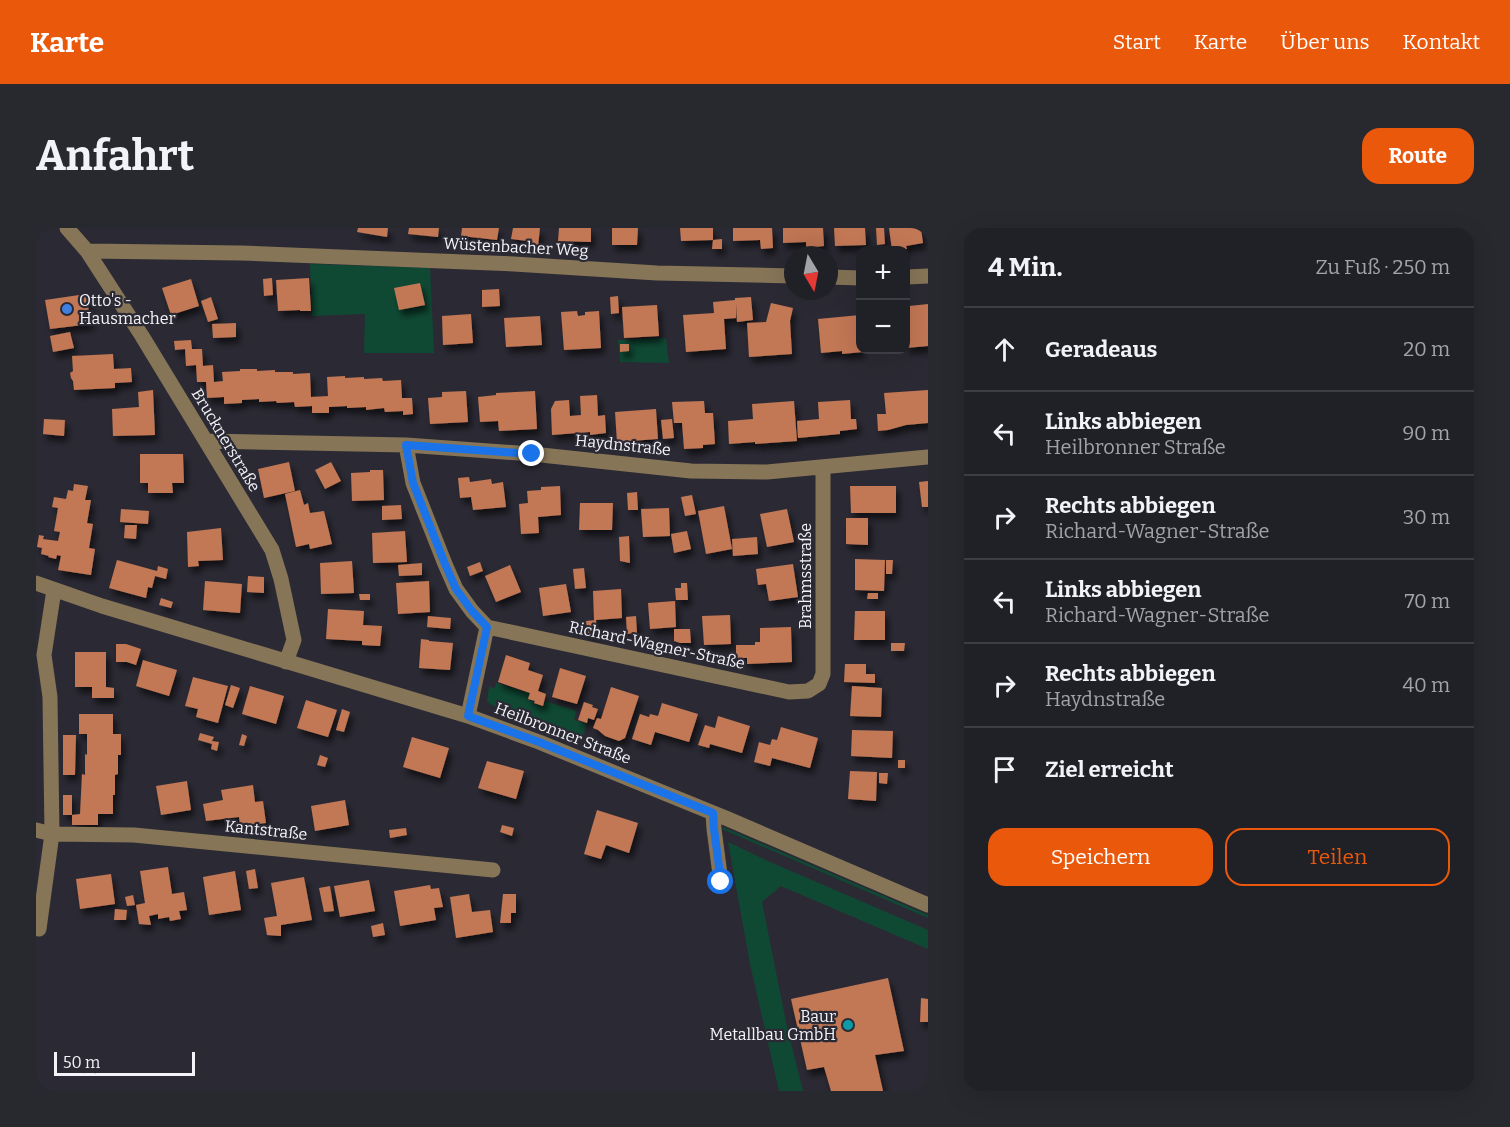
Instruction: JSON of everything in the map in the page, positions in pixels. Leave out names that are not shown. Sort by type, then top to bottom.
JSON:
[{"type":"street","points":[[67,228],[87,251]]},
{"type":"street","name":"Wüstenbacher Weg","points":[[87,251],[160,250],[274,254],[657,273],[784,276]]},
{"type":"street","name":"Brucknerstraße","points":[[87,251],[142,336],[272,550],[294,640],[286,662]]},
{"type":"street","points":[[910,277],[928,276]]},
{"type":"street","points":[[838,277],[856,278]]},
{"type":"street","name":"Haydnstraße","points":[[206,441],[406,445],[532,454],[692,471],[767,472],[928,457]]},
{"type":"street","points":[[406,445],[413,483],[456,589],[487,627],[468,716]]},
{"type":"street","name":"Brahmsstraße","points":[[819,684],[823,674],[823,468]]},
{"type":"street","name":"Heilbronner Straße","points":[[36,583],[102,606],[468,716],[539,742],[713,813],[928,905]]},
{"type":"street","points":[[39,929],[52,834],[50,697],[40,655],[54,590]]},
{"type":"street","name":"Richard-Wagner-Straße","points":[[487,627],[789,692],[808,691],[819,684]]},
{"type":"street","points":[[713,813],[721,882]]},
{"type":"street","name":"Kantstraße","points":[[36,830],[52,834],[134,835],[492,870]]},
{"type":"green space","points":[[310,264],[430,268],[434,353],[364,353],[365,314],[312,316]]},
{"type":"green space","points":[[666,338],[669,363],[620,362],[618,340]]},
{"type":"green space","points":[[496,683],[530,693],[528,699],[534,704],[543,706],[545,701],[574,710],[576,712],[574,720],[587,724],[583,736],[580,737],[487,702],[489,687],[495,688]]},
{"type":"green space","points":[[723,827],[928,915],[928,918],[722,829]]},
{"type":"green space","points":[[728,842],[928,930],[928,949],[781,886],[762,902],[787,1027],[803,1091],[779,1091],[750,964]]},
{"type":"building","points":[[358,228],[388,228],[387,237],[357,232]]},
{"type":"building","points":[[409,228],[439,228],[438,237],[408,234]]},
{"type":"building","points":[[462,228],[499,228],[497,240],[461,236]]},
{"type":"building","points":[[513,228],[540,228],[538,247],[527,245],[527,241],[511,239]]},
{"type":"building","points":[[559,228],[591,228],[591,242],[558,241]]},
{"type":"building","points":[[612,228],[638,228],[637,245],[612,245]]},
{"type":"building","points":[[680,228],[713,228],[713,240],[681,241]]},
{"type":"building","points":[[733,228],[772,228],[773,248],[761,249],[760,240],[733,241]]},
{"type":"building","points":[[783,228],[823,228],[824,246],[806,246],[806,242],[783,243]]},
{"type":"building","points":[[834,228],[865,228],[866,245],[835,246]]},
{"type":"building","points":[[876,228],[884,228],[885,244],[877,245]]},
{"type":"building","points":[[889,228],[921,228],[923,243],[891,246]]},
{"type":"building","points":[[722,239],[722,249],[712,249],[713,240]]},
{"type":"building","points":[[272,278],[273,295],[264,296],[263,279]]},
{"type":"building","points":[[309,278],[311,311],[278,311],[276,280]]},
{"type":"building","points":[[191,279],[199,306],[171,315],[162,288]]},
{"type":"building","points":[[420,283],[425,305],[399,310],[394,288]]},
{"type":"building","points":[[499,289],[500,306],[482,307],[482,290]]},
{"type":"building","points":[[86,294],[91,324],[50,329],[45,300]]},
{"type":"building","points":[[618,296],[619,313],[611,314],[610,297]]},
{"type":"building","points":[[211,297],[218,319],[208,322],[201,301]]},
{"type":"building","points":[[751,297],[753,320],[737,322],[736,304],[736,318],[724,319],[726,349],[686,352],[683,315],[714,313],[713,302]]},
{"type":"building","points":[[771,303],[793,308],[790,321],[792,354],[749,357],[747,323],[766,322]]},
{"type":"building","points":[[928,304],[928,346],[910,348],[910,306]]},
{"type":"building","points":[[657,305],[659,336],[624,338],[622,307]]},
{"type":"building","points":[[577,311],[578,316],[585,315],[585,312],[599,311],[601,348],[564,350],[561,312]]},
{"type":"building","points":[[471,314],[473,343],[443,345],[442,316]]},
{"type":"building","points":[[856,315],[856,353],[821,353],[818,319]]},
{"type":"building","points":[[540,316],[542,345],[506,347],[504,318]]},
{"type":"building","points":[[236,323],[236,337],[213,338],[212,324]]},
{"type":"building","points":[[70,332],[74,348],[53,352],[50,336]]},
{"type":"building","points":[[191,340],[192,349],[202,349],[203,366],[213,365],[214,382],[223,381],[222,372],[240,371],[240,369],[275,370],[275,372],[293,372],[293,374],[310,373],[311,397],[328,396],[327,377],[401,380],[402,398],[412,398],[413,414],[403,415],[403,411],[385,412],[384,408],[366,410],[366,407],[347,408],[347,406],[329,407],[329,413],[312,413],[312,406],[295,407],[294,402],[259,402],[259,399],[224,404],[224,397],[207,398],[206,382],[197,382],[196,365],[186,366],[185,349],[175,350],[174,341]]},
{"type":"building","points":[[620,344],[629,344],[629,351],[620,352]]},
{"type":"building","points":[[113,354],[114,369],[131,368],[132,382],[115,383],[115,388],[74,390],[70,373],[73,371],[72,356]]},
{"type":"building","points":[[153,390],[155,435],[113,436],[112,409],[139,407],[138,392]]},
{"type":"building","points":[[928,390],[928,423],[878,431],[877,414],[886,414],[884,393]]},
{"type":"building","points":[[466,391],[468,422],[430,424],[428,398],[442,397],[442,392]]},
{"type":"building","points":[[535,391],[537,429],[499,431],[498,421],[480,422],[478,397],[496,395],[496,393]]},
{"type":"building","points":[[597,395],[598,416],[605,415],[606,433],[552,435],[551,409],[555,401],[569,400],[570,416],[581,415],[580,396]]},
{"type":"building","points":[[850,400],[851,419],[856,419],[857,429],[840,431],[840,434],[798,438],[797,421],[819,419],[818,402]]},
{"type":"building","points":[[704,401],[705,413],[713,413],[715,444],[703,445],[703,448],[684,449],[682,423],[674,423],[672,402]]},
{"type":"building","points":[[794,401],[797,441],[729,444],[728,421],[753,419],[752,404]]},
{"type":"building","points":[[656,409],[658,439],[617,442],[615,412]]},
{"type":"building","points":[[44,419],[65,420],[64,436],[43,434]]},
{"type":"building","points":[[672,419],[674,438],[663,439],[661,420]]},
{"type":"building","points":[[140,454],[183,454],[184,483],[172,483],[173,493],[148,493],[148,483],[140,483]]},
{"type":"building","points":[[289,462],[295,491],[264,498],[258,469]]},
{"type":"building","points":[[331,462],[341,481],[325,489],[315,470]]},
{"type":"building","points":[[370,470],[383,470],[384,500],[352,501],[351,473],[370,472]]},
{"type":"building","points":[[469,477],[470,482],[491,479],[492,484],[503,482],[506,507],[473,510],[471,497],[460,498],[458,478]]},
{"type":"building","points":[[928,481],[928,507],[922,507],[919,482]]},
{"type":"building","points":[[74,484],[88,486],[85,500],[91,500],[87,523],[93,524],[89,548],[95,549],[91,575],[58,570],[61,556],[57,555],[56,559],[48,557],[41,554],[42,548],[37,547],[39,535],[44,536],[43,539],[58,541],[60,532],[54,531],[58,508],[52,507],[54,497],[66,499],[68,490],[73,491]]},
{"type":"building","points":[[560,486],[561,515],[538,517],[539,533],[521,534],[519,504],[528,503],[527,491],[541,490],[541,487]]},
{"type":"building","points":[[850,486],[896,486],[896,513],[851,513]]},
{"type":"building","points":[[300,490],[304,505],[308,503],[310,513],[324,511],[332,544],[310,549],[309,544],[296,547],[285,494]]},
{"type":"building","points":[[637,492],[638,510],[628,510],[627,493]]},
{"type":"building","points":[[692,495],[696,514],[685,516],[681,497]]},
{"type":"building","points":[[580,503],[613,503],[612,530],[579,530]]},
{"type":"building","points":[[401,505],[402,519],[382,520],[382,506]]},
{"type":"building","points":[[724,506],[732,549],[706,554],[698,511]]},
{"type":"building","points":[[669,508],[670,536],[643,537],[641,509]]},
{"type":"building","points":[[121,509],[149,511],[148,524],[120,522]]},
{"type":"building","points":[[787,509],[794,542],[767,547],[760,514]]},
{"type":"building","points":[[846,518],[868,518],[868,545],[846,544]]},
{"type":"building","points":[[125,525],[137,525],[136,539],[124,538]]},
{"type":"building","points":[[221,528],[223,560],[198,561],[199,566],[188,567],[187,532]]},
{"type":"building","points":[[405,531],[407,562],[373,563],[372,533]]},
{"type":"building","points":[[687,531],[691,549],[674,553],[671,534]]},
{"type":"building","points":[[629,536],[630,563],[620,561],[619,537]]},
{"type":"building","points":[[757,537],[758,554],[733,556],[732,539]]},
{"type":"building","points":[[855,559],[885,560],[884,591],[855,590]]},
{"type":"building","points":[[117,560],[157,571],[158,566],[168,569],[166,579],[155,576],[152,588],[148,587],[146,598],[109,588]]},
{"type":"building","points":[[886,560],[893,560],[892,574],[886,574]]},
{"type":"building","points":[[352,561],[354,593],[321,594],[320,563]]},
{"type":"building","points":[[480,562],[483,571],[470,576],[467,567]]},
{"type":"building","points":[[422,563],[422,575],[399,576],[398,565]]},
{"type":"building","points":[[793,564],[798,597],[769,601],[766,584],[758,585],[756,569]]},
{"type":"building","points":[[510,565],[521,592],[496,602],[485,576]]},
{"type":"building","points":[[584,568],[586,588],[575,589],[573,569]]},
{"type":"building","points":[[248,576],[264,577],[264,593],[247,592]]},
{"type":"building","points":[[205,581],[242,584],[240,613],[203,610]]},
{"type":"building","points":[[429,581],[430,612],[398,614],[396,583]]},
{"type":"building","points":[[681,583],[687,583],[688,600],[676,600],[675,588],[681,588]]},
{"type":"building","points":[[566,584],[571,612],[543,616],[539,588]]},
{"type":"building","points":[[621,589],[622,618],[594,620],[593,591]]},
{"type":"building","points":[[868,593],[878,593],[878,599],[867,599]]},
{"type":"building","points":[[359,594],[370,594],[370,600],[360,600]]},
{"type":"building","points":[[161,598],[173,602],[171,608],[159,605]]},
{"type":"building","points":[[675,601],[676,627],[650,629],[648,603]]},
{"type":"building","points":[[328,609],[364,611],[363,625],[382,626],[380,646],[362,645],[362,641],[326,639]]},
{"type":"building","points":[[855,611],[885,611],[885,640],[854,640]]},
{"type":"building","points":[[730,615],[731,644],[704,645],[702,616]]},
{"type":"building","points":[[428,616],[451,618],[450,629],[427,627]]},
{"type":"building","points":[[636,616],[637,633],[627,634],[626,617]]},
{"type":"building","points":[[596,620],[597,633],[588,634],[586,621]]},
{"type":"building","points":[[791,627],[792,662],[747,664],[747,658],[736,658],[736,645],[755,645],[755,642],[760,642],[760,628]]},
{"type":"building","points":[[674,629],[690,629],[691,643],[674,641]]},
{"type":"building","points":[[421,639],[453,643],[450,670],[419,668]]},
{"type":"building","points":[[891,643],[905,643],[904,651],[891,651]]},
{"type":"building","points":[[116,644],[126,644],[141,649],[136,665],[116,662]]},
{"type":"building","points":[[75,652],[106,652],[106,687],[114,688],[114,698],[92,698],[92,687],[75,687]]},
{"type":"building","points":[[506,655],[530,663],[528,670],[543,675],[538,691],[546,694],[543,706],[528,699],[530,693],[498,682]]},
{"type":"building","points":[[143,660],[177,670],[169,696],[136,686]]},
{"type":"building","points":[[845,664],[866,664],[866,674],[875,674],[875,683],[844,682]]},
{"type":"building","points":[[560,668],[586,676],[577,704],[552,697]]},
{"type":"building","points":[[193,677],[228,686],[218,723],[196,717],[198,709],[185,706]]},
{"type":"building","points":[[231,685],[240,688],[233,708],[225,705]]},
{"type":"building","points":[[250,686],[284,696],[276,724],[242,714]]},
{"type":"building","points":[[852,686],[882,688],[881,717],[850,716]]},
{"type":"building","points":[[611,687],[639,696],[625,738],[619,741],[593,728],[597,718],[601,719]]},
{"type":"building","points":[[306,700],[337,710],[328,737],[297,728]]},
{"type":"building","points":[[584,702],[598,709],[594,720],[588,718],[587,723],[578,720]]},
{"type":"building","points":[[662,703],[698,714],[689,742],[655,732],[651,745],[632,739],[640,714],[649,717],[650,714],[658,716]]},
{"type":"building","points":[[342,709],[350,712],[344,732],[336,730]]},
{"type":"building","points":[[79,714],[113,714],[113,734],[121,734],[121,755],[118,755],[118,774],[115,775],[113,814],[98,814],[98,825],[72,825],[72,815],[80,814],[82,774],[85,775],[85,754],[87,755],[87,734],[79,734]]},
{"type":"building","points":[[718,716],[750,726],[742,753],[710,744],[709,748],[698,745],[705,725],[715,728]]},
{"type":"building","points":[[781,727],[818,738],[810,768],[772,758],[770,766],[754,762],[759,742],[770,745],[772,739],[777,740]]},
{"type":"building","points":[[852,730],[893,731],[892,758],[851,756]]},
{"type":"building","points":[[200,733],[214,737],[212,741],[219,742],[217,751],[211,749],[212,744],[198,740]]},
{"type":"building","points":[[242,734],[247,736],[244,746],[239,745]]},
{"type":"building","points":[[63,735],[76,735],[75,775],[63,775]]},
{"type":"building","points":[[412,737],[449,748],[440,778],[403,767]]},
{"type":"building","points":[[320,755],[328,758],[325,767],[317,765]]},
{"type":"building","points":[[898,760],[905,760],[905,768],[898,768]]},
{"type":"building","points":[[487,761],[524,771],[516,799],[478,788]]},
{"type":"building","points":[[850,771],[877,772],[876,801],[848,799]]},
{"type":"building","points":[[879,773],[888,773],[887,784],[879,783]]},
{"type":"building","points":[[187,781],[191,810],[161,815],[156,786]]},
{"type":"building","points":[[253,785],[255,802],[263,801],[266,823],[240,826],[239,817],[206,821],[203,804],[223,800],[221,790]]},
{"type":"building","points":[[63,795],[72,795],[72,815],[63,815]]},
{"type":"building","points":[[345,800],[349,825],[315,831],[311,806]]},
{"type":"building","points":[[597,810],[638,823],[629,853],[606,845],[601,859],[584,854]]},
{"type":"building","points":[[502,825],[514,828],[512,836],[500,832]]},
{"type":"building","points":[[406,828],[407,835],[390,838],[389,830]]},
{"type":"building","points":[[168,867],[172,894],[184,892],[187,910],[179,911],[181,919],[170,921],[169,917],[158,919],[158,914],[149,916],[151,925],[139,924],[136,905],[145,903],[140,871]]},
{"type":"building","points":[[255,869],[258,888],[249,889],[246,871]]},
{"type":"building","points":[[235,871],[241,910],[209,915],[203,877]]},
{"type":"building","points":[[111,874],[115,904],[80,909],[76,879]]},
{"type":"building","points":[[304,877],[312,920],[281,925],[281,936],[267,935],[264,918],[277,916],[271,883]]},
{"type":"building","points":[[369,880],[375,911],[340,917],[334,886]]},
{"type":"building","points":[[430,885],[431,889],[439,888],[443,907],[434,908],[436,920],[400,926],[394,891]]},
{"type":"building","points":[[330,886],[334,911],[324,912],[319,888]]},
{"type":"building","points":[[469,894],[472,912],[490,910],[493,932],[456,938],[450,897]]},
{"type":"building","points":[[503,894],[516,894],[516,913],[511,913],[511,923],[500,923]]},
{"type":"building","points":[[133,895],[135,905],[127,906],[125,897]]},
{"type":"building","points":[[115,909],[127,910],[126,920],[114,920]]},
{"type":"building","points":[[383,923],[385,935],[373,937],[371,926]]},
{"type":"building","name":"Baur Metallbau GmbH","points":[[888,978],[904,1051],[875,1055],[883,1091],[831,1091],[824,1067],[807,1070],[791,999]]},
{"type":"building","points":[[921,998],[928,999],[928,1022],[920,1022]]},
{"type":"place","name":"Otto's - Hausmacher","points":[[67,309]]},
{"type":"place","name":"Baur Metallbau GmbH","points":[[848,1025]]},
{"type":"route","points":[[532,454],[406,445],[413,483],[456,589],[487,627],[468,716],[539,742],[713,813],[721,882]]}]
